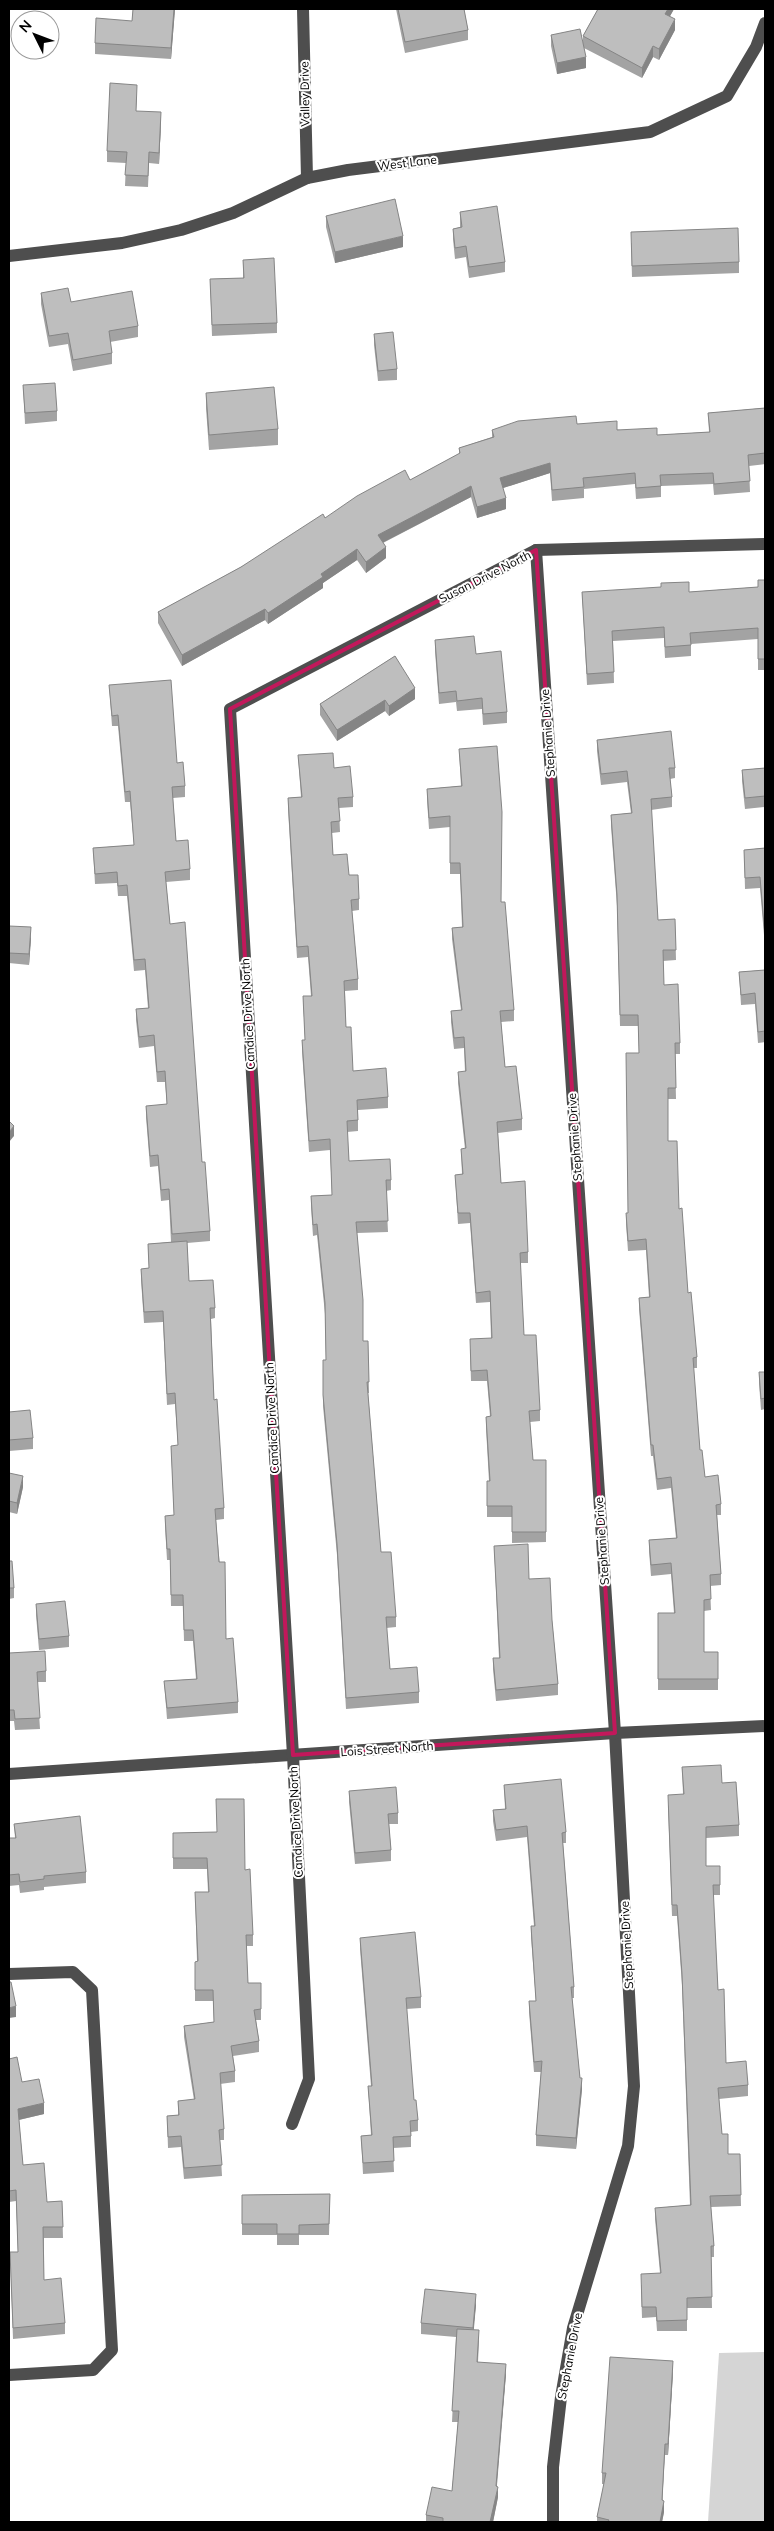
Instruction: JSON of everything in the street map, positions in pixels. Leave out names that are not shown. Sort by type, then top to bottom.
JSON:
[{"type":"street","name":"Valley Drive","points":[[303,9],[307,178]]},
{"type":"street","name":"West Lane","points":[[9,256],[122,242],[181,230],[233,212],[307,178],[348,170],[650,132],[727,96],[756,46],[765,23]]},
{"type":"street","name":"Susan Drive North","points":[[230,709],[536,550],[765,544]]},
{"type":"street","name":"Stephanie Drive","points":[[536,550],[615,1733],[634,2086],[628,2146],[573,2328],[561,2396],[554,2458],[553,2522]]},
{"type":"street","name":"Candice Drive North","points":[[230,709],[293,1755],[309,2078],[292,2124]]},
{"type":"street","name":"Lois Street North","points":[[9,1774],[615,1733],[765,1726]]},
{"type":"street","points":[[9,1974],[73,1972],[92,1990],[112,2350],[93,2370],[9,2375]]},
{"type":"highlighted area","points":[[536,550],[615,1733],[293,1755],[230,709]]},
{"type":"shaded area","points":[[765,2352],[765,2522],[708,2522],[719,2353]]},
{"type":"building","points":[[133,9],[174,9],[171,48],[95,43],[96,18],[132,21]]},
{"type":"building","points":[[398,9],[464,9],[468,30],[405,42]]},
{"type":"building","points":[[598,9],[668,9],[665,14],[675,19],[659,49],[653,46],[642,68],[583,36]]},
{"type":"building","points":[[580,29],[586,57],[557,63],[551,35]]},
{"type":"building","points":[[110,83],[137,85],[136,111],[161,112],[159,153],[149,152],[148,176],[125,175],[127,152],[107,151]]},
{"type":"building","points":[[395,199],[403,236],[335,252],[326,216]]},
{"type":"building","points":[[497,206],[505,262],[469,267],[466,246],[455,248],[453,229],[462,227],[460,212]]},
{"type":"building","points":[[738,228],[739,262],[632,266],[631,232]]},
{"type":"building","points":[[274,258],[277,323],[212,325],[210,279],[244,278],[243,260]]},
{"type":"building","points":[[68,288],[71,302],[132,291],[138,326],[109,331],[112,353],[73,360],[68,333],[49,336],[41,293]]},
{"type":"building","points":[[393,332],[397,369],[378,371],[374,334]]},
{"type":"building","points":[[55,383],[57,411],[25,413],[23,385]]},
{"type":"building","points":[[274,387],[278,429],[209,435],[206,393]]},
{"type":"building","points":[[765,408],[765,453],[748,455],[750,481],[714,484],[713,473],[660,475],[661,486],[636,488],[635,473],[583,478],[584,487],[552,490],[550,463],[500,478],[506,498],[477,507],[471,486],[378,535],[386,547],[366,562],[357,549],[321,574],[323,577],[268,613],[265,609],[182,655],[158,612],[241,567],[323,514],[325,518],[357,496],[405,470],[410,480],[460,453],[459,448],[494,437],[492,430],[518,421],[576,416],[577,424],[617,421],[617,430],[657,428],[657,435],[710,432],[708,413]]},
{"type":"building","points":[[758,580],[765,580],[765,659],[758,659],[758,628],[690,633],[691,645],[665,647],[664,627],[612,631],[614,672],[587,674],[582,592],[661,587],[661,583],[689,582],[689,592],[758,587]]},
{"type":"building","points":[[474,636],[476,654],[501,651],[507,712],[483,714],[482,698],[457,701],[456,691],[439,693],[435,640]]},
{"type":"building","points":[[395,656],[415,688],[389,706],[385,700],[337,730],[320,704]]},
{"type":"building","points":[[171,680],[177,763],[183,762],[185,786],[172,787],[176,841],[188,840],[190,869],[165,872],[170,924],[185,922],[202,1162],[205,1162],[210,1231],[172,1234],[169,1189],[161,1190],[158,1155],[150,1156],[146,1106],[167,1104],[165,1071],[157,1072],[154,1035],[139,1037],[136,1009],[149,1008],[145,959],[134,960],[127,885],[118,886],[117,872],[95,874],[93,848],[134,845],[130,791],[125,792],[118,715],[112,716],[109,685]]},
{"type":"building","points":[[671,731],[675,768],[669,768],[672,797],[651,799],[658,920],[675,919],[676,950],[663,950],[664,985],[678,984],[680,1043],[675,1043],[676,1088],[668,1088],[668,1141],[677,1141],[679,1209],[682,1208],[688,1293],[691,1292],[697,1357],[693,1358],[700,1450],[702,1450],[705,1477],[718,1475],[721,1504],[716,1505],[721,1574],[710,1575],[711,1599],[704,1600],[704,1652],[718,1652],[718,1679],[658,1679],[658,1613],[675,1613],[671,1563],[651,1565],[649,1540],[677,1538],[671,1477],[657,1479],[653,1445],[651,1445],[639,1298],[650,1297],[646,1239],[628,1241],[626,1213],[628,1213],[626,1053],[639,1053],[638,1015],[620,1015],[617,895],[611,815],[632,813],[627,771],[601,774],[597,740]]},
{"type":"building","points":[[497,746],[502,812],[501,902],[505,902],[514,1010],[500,1011],[505,1067],[516,1066],[522,1119],[497,1122],[501,1183],[525,1181],[528,1252],[520,1253],[524,1335],[536,1335],[540,1410],[529,1411],[533,1460],[546,1460],[546,1532],[512,1532],[512,1506],[487,1506],[487,1481],[490,1481],[486,1417],[491,1416],[487,1370],[471,1371],[470,1339],[492,1338],[490,1291],[476,1293],[470,1213],[458,1213],[455,1175],[463,1174],[461,1149],[466,1148],[458,1072],[466,1071],[464,1037],[454,1038],[451,1011],[462,1010],[452,928],[463,927],[460,863],[450,863],[450,816],[429,818],[427,789],[462,786],[459,749]]},
{"type":"building","points":[[333,753],[334,768],[350,766],[353,797],[338,798],[340,821],[331,822],[333,855],[347,854],[349,875],[358,875],[359,899],[351,900],[358,979],[344,981],[346,1027],[351,1027],[353,1071],[386,1068],[388,1097],[357,1100],[358,1120],[347,1121],[349,1161],[390,1159],[391,1180],[386,1180],[388,1221],[356,1222],[363,1300],[363,1341],[368,1341],[369,1382],[367,1382],[381,1552],[391,1552],[396,1617],[386,1617],[390,1669],[417,1667],[419,1692],[346,1698],[337,1544],[323,1395],[323,1360],[326,1360],[325,1303],[317,1224],[313,1225],[311,1196],[332,1195],[330,1139],[309,1141],[302,1040],[305,1040],[303,996],[312,996],[308,946],[297,947],[288,798],[302,797],[298,755]]},
{"type":"building","points":[[765,768],[765,796],[745,798],[742,770]]},
{"type":"building","points":[[765,848],[765,936],[760,877],[745,878],[744,850]]},
{"type":"building","points":[[9,926],[31,927],[29,954],[9,953]]},
{"type":"building","points":[[765,970],[765,1031],[758,1032],[755,993],[741,995],[739,972]]},
{"type":"building","points":[[9,1121],[14,1126],[9,1132]]},
{"type":"building","points":[[187,1241],[189,1281],[213,1280],[215,1308],[210,1308],[214,1400],[217,1399],[224,1508],[215,1509],[219,1562],[225,1562],[226,1639],[233,1638],[238,1702],[167,1708],[164,1681],[197,1679],[193,1630],[184,1630],[183,1595],[171,1595],[170,1549],[167,1549],[165,1516],[174,1515],[171,1446],[178,1445],[175,1393],[167,1394],[163,1311],[144,1312],[141,1269],[149,1268],[148,1244]]},
{"type":"building","points":[[759,1372],[765,1372],[765,1398],[761,1399]]},
{"type":"building","points":[[30,1410],[33,1438],[9,1440],[9,1412]]},
{"type":"building","points":[[9,1473],[23,1476],[17,1503],[9,1501]]},
{"type":"building","points":[[528,1544],[529,1579],[550,1578],[558,1684],[496,1690],[493,1658],[500,1658],[494,1546]]},
{"type":"building","points":[[9,1561],[12,1561],[14,1588],[9,1588]]},
{"type":"building","points":[[65,1601],[69,1636],[39,1639],[36,1604]]},
{"type":"building","points":[[45,1651],[46,1671],[37,1672],[40,1718],[15,1719],[14,1710],[9,1710],[9,1653]]},
{"type":"building","points":[[721,1765],[722,1783],[736,1782],[739,1825],[706,1827],[706,1866],[720,1866],[720,1885],[713,1885],[718,1990],[724,1989],[726,2063],[746,2061],[748,2085],[718,2088],[722,2134],[728,2134],[728,2154],[740,2154],[741,2195],[710,2196],[714,2246],[711,2246],[712,2297],[687,2298],[687,2320],[657,2321],[656,2307],[642,2307],[641,2274],[661,2273],[655,2208],[691,2205],[682,1974],[677,1905],[672,1905],[668,1795],[684,1794],[682,1767]]},
{"type":"building","points":[[561,1779],[566,1832],[562,1833],[574,1987],[571,1987],[580,2078],[582,2078],[576,2138],[536,2135],[542,2061],[534,2062],[529,2001],[536,2001],[531,1926],[535,1926],[527,1826],[496,1830],[493,1810],[506,1809],[504,1785]]},
{"type":"building","points":[[396,1787],[398,1813],[388,1814],[391,1850],[355,1853],[349,1791]]},
{"type":"building","points":[[216,1799],[244,1799],[245,1870],[250,1869],[253,1935],[246,1935],[248,1983],[261,1983],[261,2009],[254,2010],[259,2041],[231,2046],[235,2071],[220,2073],[224,2129],[219,2130],[222,2165],[184,2168],[181,2136],[168,2137],[167,2116],[179,2115],[178,2101],[195,2099],[184,2026],[214,2022],[213,1990],[195,1990],[195,1962],[198,1961],[195,1892],[209,1892],[207,1858],[173,1858],[173,1833],[217,1832]]},
{"type":"building","points":[[80,1816],[86,1872],[44,1876],[44,1879],[20,1882],[19,1874],[9,1875],[9,1838],[16,1838],[14,1824]]},
{"type":"building","points":[[415,1932],[421,1997],[406,1998],[414,2100],[416,2100],[418,2120],[410,2121],[411,2136],[393,2137],[394,2161],[363,2163],[361,2136],[372,2135],[368,2086],[372,2086],[360,1938]]},
{"type":"building","points":[[9,1982],[11,1982],[16,2006],[9,2008]]},
{"type":"building","points":[[17,2057],[22,2082],[39,2079],[44,2103],[18,2109],[23,2165],[44,2163],[47,2202],[62,2201],[63,2227],[43,2227],[44,2280],[61,2278],[65,2323],[13,2328],[10,2252],[18,2252],[16,2190],[9,2191],[9,2059]]},
{"type":"building","points":[[330,2194],[329,2224],[299,2225],[299,2234],[277,2234],[277,2224],[242,2224],[242,2195]]},
{"type":"building","points":[[425,2289],[476,2294],[473,2328],[421,2323]]},
{"type":"building","points":[[457,2329],[479,2330],[477,2362],[506,2364],[496,2486],[498,2487],[490,2522],[443,2522],[443,2518],[426,2515],[432,2487],[452,2491],[459,2411],[452,2411]]},
{"type":"building","points":[[610,2357],[673,2361],[668,2444],[665,2444],[662,2500],[664,2501],[660,2522],[608,2522],[609,2520],[597,2517],[606,2473],[602,2473]]}]
